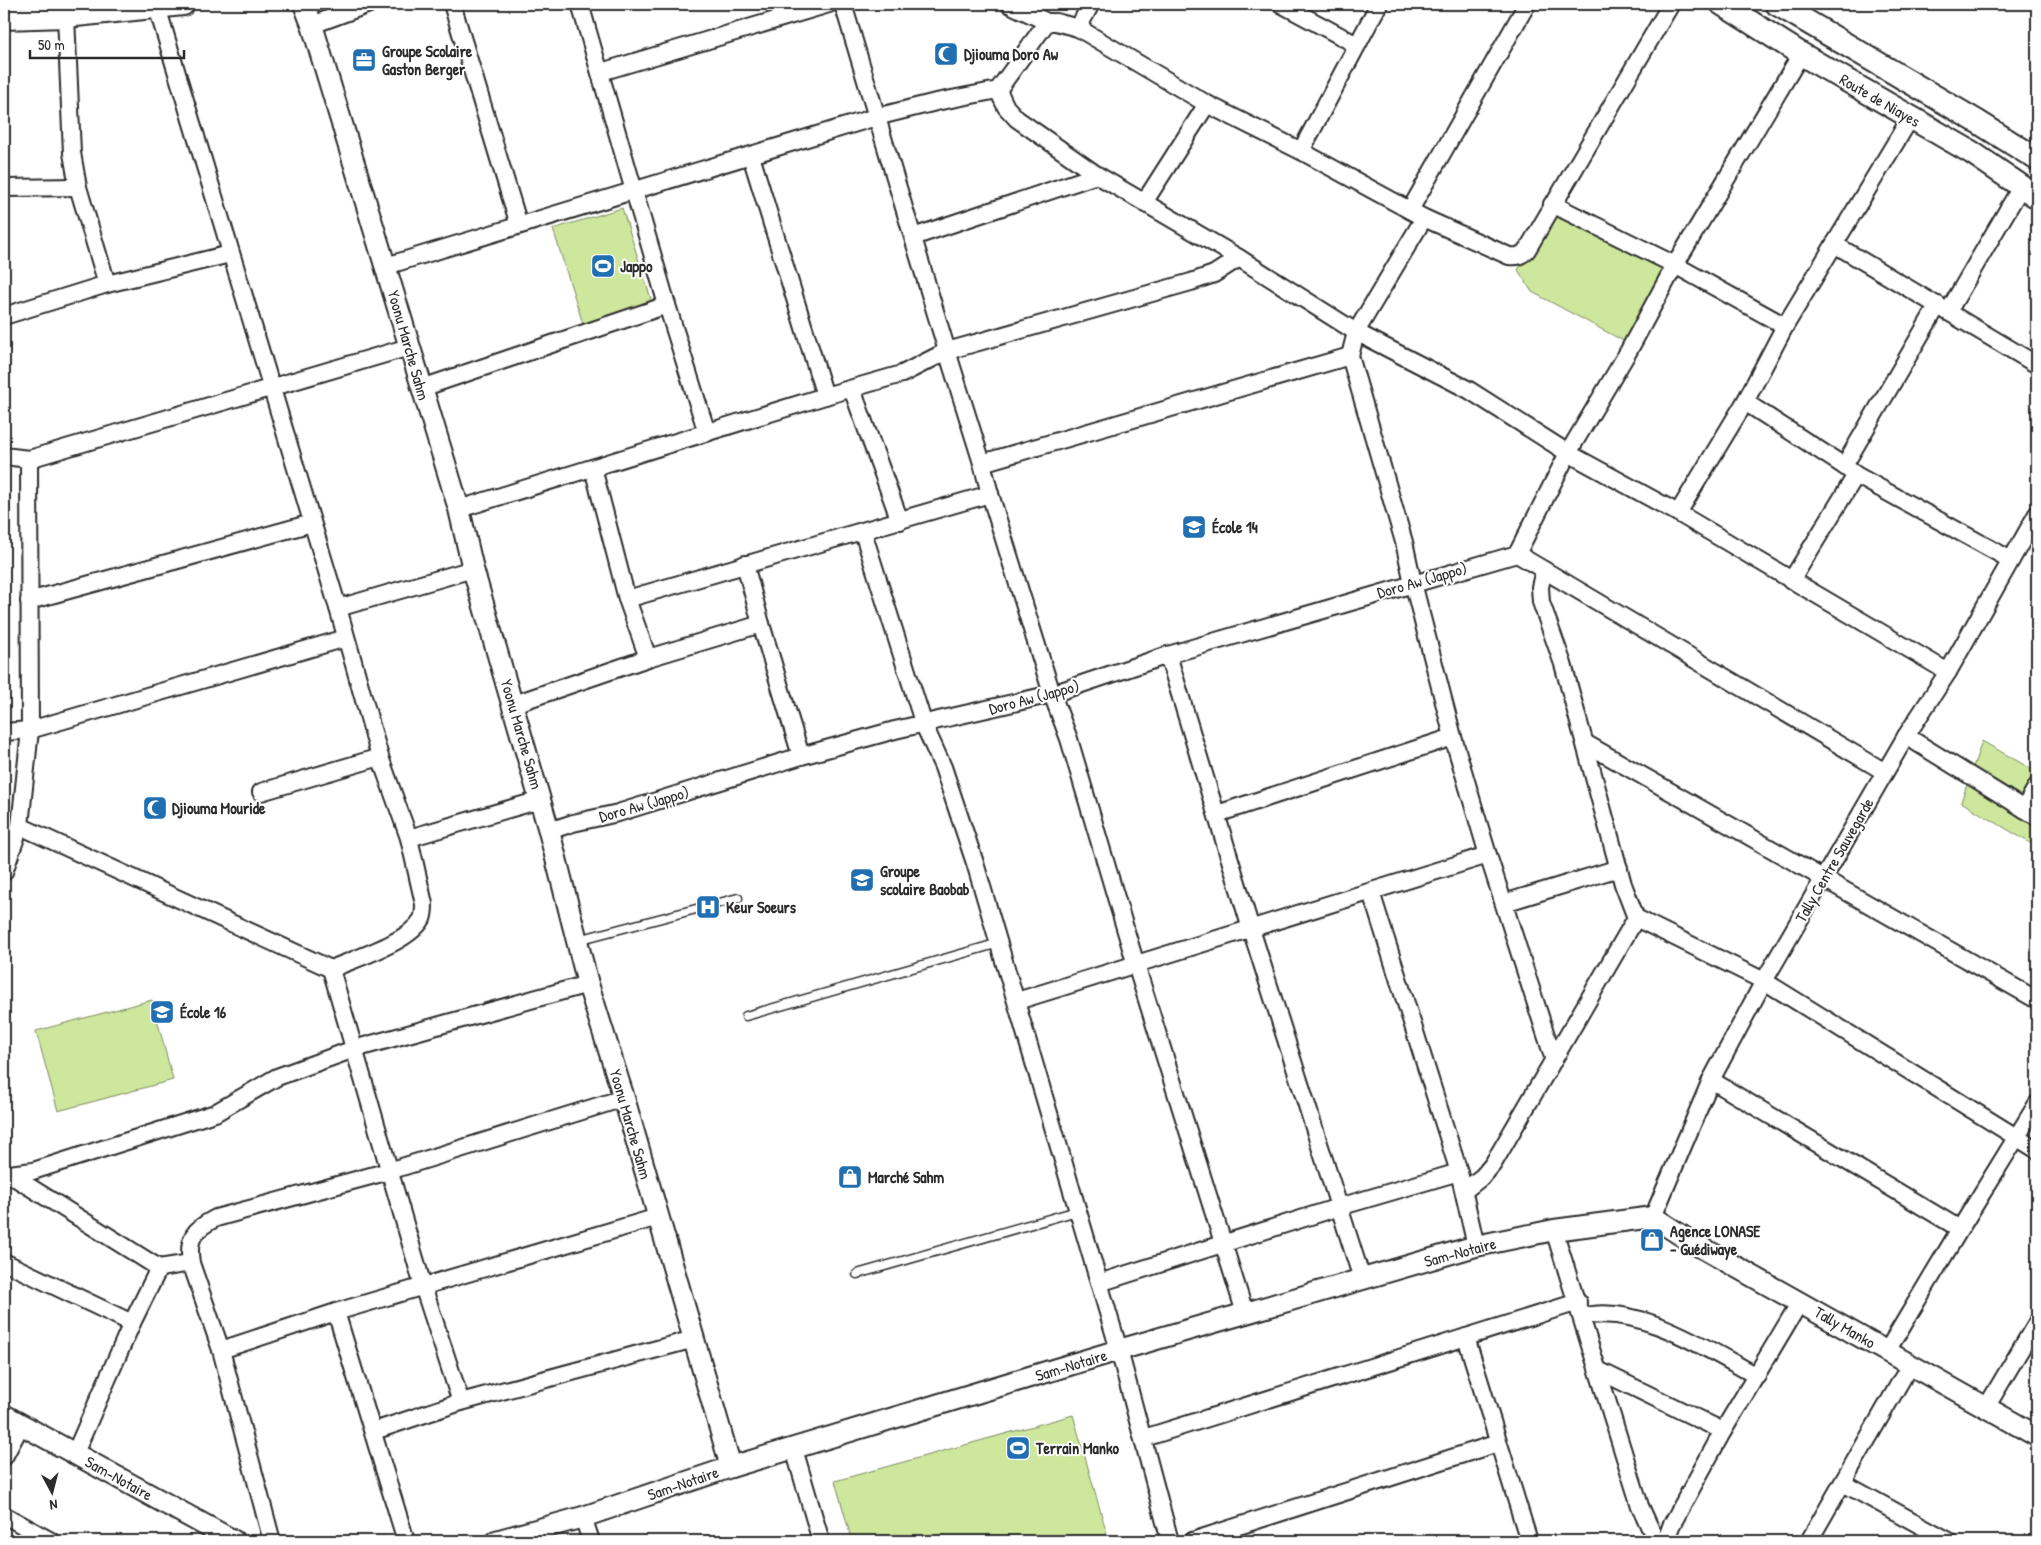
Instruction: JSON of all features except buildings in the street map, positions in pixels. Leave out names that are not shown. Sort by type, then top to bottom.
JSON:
[{"type":"main road","points":[[14,13],[66,16],[183,4]]},
{"type":"main road","name":"Route de Niayes","points":[[1722,4],[1801,54],[1971,152],[2029,192]]},
{"type":"main road","name":"Route de Niayes","points":[[1777,4],[1978,122],[2037,159]]},
{"type":"street","name":"Yoonu Marche Sahm","points":[[304,4],[386,266],[459,510],[473,569],[550,831],[588,984],[624,1098],[731,1467]]},
{"type":"street","points":[[312,25],[370,4]]},
{"type":"street","points":[[452,4],[519,225]]},
{"type":"street","points":[[580,4],[667,305],[707,433]]},
{"type":"street","points":[[601,72],[828,4]]},
{"type":"street","points":[[843,4],[990,494],[1052,694],[1069,738],[1136,965],[1245,1313]]},
{"type":"street","points":[[1009,4],[1047,22],[1056,22],[1078,28],[1206,104],[1301,151],[1417,214],[1509,256],[1517,256],[1526,250],[1671,4]]},
{"type":"street","points":[[1078,28],[1091,4]]},
{"type":"street","points":[[1281,4],[1357,45]]},
{"type":"street","points":[[1301,151],[1379,4]]},
{"type":"street","points":[[1527,4],[1356,332],[1350,356],[1404,542],[1453,736],[1488,855],[1554,1060]]},
{"type":"street","points":[[20,826],[331,969],[404,936],[421,920],[424,914],[424,904],[409,838],[380,757],[338,608],[157,7]]},
{"type":"street","points":[[66,16],[72,153],[78,187],[107,284]]},
{"type":"street","points":[[386,266],[876,117],[936,102],[998,90],[1047,22]]},
{"type":"street","points":[[1801,54],[1675,265],[1628,352],[1568,453],[1517,554],[1884,772]]},
{"type":"street","points":[[998,90],[1006,107],[1017,119],[1097,175],[1145,201],[1356,332],[1469,390],[1568,453],[1678,513],[1948,672]]},
{"type":"street","points":[[1145,201],[1206,104]]},
{"type":"street","points":[[1678,513],[1744,402],[1785,326],[1911,117]]},
{"type":"street","points":[[751,156],[825,396]]},
{"type":"street","points":[[913,237],[1097,175]]},
{"type":"street","points":[[4,188],[78,187]]},
{"type":"street","points":[[1791,581],[1850,470],[1943,309],[2029,192]]},
{"type":"street","points":[[1552,204],[1675,265],[1785,326]]},
{"type":"street","points":[[1834,244],[2037,365]]},
{"type":"street","points":[[4,316],[107,284],[230,254]]},
{"type":"street","points":[[459,510],[825,396],[902,374],[947,351],[1192,282],[1214,274],[1239,258]]},
{"type":"street","points":[[422,388],[667,305]]},
{"type":"street","points":[[4,456],[29,459],[409,347]]},
{"type":"street","points":[[982,463],[1350,356]]},
{"type":"street","points":[[852,389],[900,521]]},
{"type":"street","points":[[1744,402],[1850,470],[2011,560]]},
{"type":"street","points":[[4,872],[20,826],[30,730],[29,459]]},
{"type":"street","points":[[593,468],[627,598],[648,658]]},
{"type":"street","points":[[627,598],[863,532],[990,494]]},
{"type":"street","name":"Tally Centre Sauvegarde","points":[[1653,1217],[1711,1080],[1764,981],[1884,772],[1948,672],[2037,514]]},
{"type":"street","points":[[30,602],[312,523]]},
{"type":"street","points":[[863,532],[924,725],[943,767],[1000,943],[1077,1212],[1119,1350],[1170,1541]]},
{"type":"street","name":"Doro Aw (Jappo)","points":[[550,831],[573,823],[618,813],[801,756],[895,730],[924,725],[1052,694],[1168,655],[1517,554]]},
{"type":"street","points":[[745,564],[801,756]]},
{"type":"street","points":[[338,608],[473,569]]},
{"type":"street","points":[[1544,570],[1540,587],[1542,602],[1563,664],[1623,884],[1636,918],[1764,981],[2037,1150]]},
{"type":"street","points":[[514,704],[648,658],[761,624]]},
{"type":"street","points":[[4,732],[30,730],[346,638]]},
{"type":"street","points":[[1168,655],[1251,929],[1362,1279]]},
{"type":"street","points":[[1216,814],[1453,736]]},
{"type":"street","points":[[1906,736],[2030,813],[2037,786]]},
{"type":"street","points":[[1585,742],[2037,1000]]},
{"type":"street","points":[[261,792],[380,757]]},
{"type":"street","points":[[409,838],[540,800]]},
{"type":"street","points":[[1017,1001],[1488,855]]},
{"type":"street","points":[[1504,903],[1619,868]]},
{"type":"street","points":[[1371,892],[1459,1172],[1476,1246]]},
{"type":"street","points":[[1464,1191],[1483,1176],[1493,1164],[1636,918]]},
{"type":"street","points":[[331,969],[423,1286],[461,1402]]},
{"type":"street","points":[[5,1176],[34,1171],[215,1113],[277,1077],[354,1049],[588,984]]},
{"type":"street","points":[[1711,1080],[1960,1229]]},
{"type":"street","points":[[272,1541],[221,1350],[191,1263],[189,1248],[191,1238],[203,1224],[216,1218],[389,1171],[624,1098]]},
{"type":"street","points":[[1887,1351],[2037,1104]]},
{"type":"street","points":[[1099,1283],[1339,1207],[1459,1172]]},
{"type":"street","points":[[5,1176],[159,1268],[191,1263]]},
{"type":"street","points":[[221,1350],[336,1312],[658,1217]]},
{"type":"street","name":"Sam-Notaire","points":[[496,1541],[583,1517],[731,1467],[1119,1350],[1476,1246],[1554,1230],[1653,1217]]},
{"type":"street","name":"Tally Manko","points":[[1653,1217],[1690,1240],[1910,1365],[1987,1406],[2037,1436]]},
{"type":"street","points":[[1554,1230],[1640,1506],[1656,1541]]},
{"type":"street","points":[[4,1262],[132,1323]]},
{"type":"street","points":[[75,1453],[132,1323],[159,1268]]},
{"type":"street","points":[[1666,1541],[1671,1526],[1723,1431],[1800,1302]]},
{"type":"street","points":[[1144,1438],[1466,1337],[1580,1309],[1592,1314],[1617,1316],[1670,1330],[1757,1376]]},
{"type":"street","points":[[336,1312],[374,1430],[406,1541]]},
{"type":"street","points":[[1987,1406],[2037,1322]]},
{"type":"street","points":[[1466,1337],[1529,1541]]},
{"type":"street","points":[[374,1430],[461,1402],[694,1339]]},
{"type":"street","points":[[1809,1541],[1910,1365]]},
{"type":"street","points":[[1598,1370],[1723,1431]]},
{"type":"street","points":[[4,1457],[12,1420]]},
{"type":"street","name":"Sam-Notaire","points":[[12,1420],[233,1541]]},
{"type":"street","points":[[1192,1541],[1498,1443]]},
{"type":"street","points":[[794,1449],[821,1541]]},
{"type":"street","points":[[1843,1483],[1949,1541]]},
{"type":"street","points":[[4,1515],[51,1541]]},
{"type":"street","points":[[583,1517],[591,1541]]},
{"type":"lane","points":[[578,940],[738,898]]},
{"type":"lane","points":[[746,1016],[1000,943]]},
{"type":"lane","points":[[857,1274],[1077,1212]]},
{"type":"green space","points":[[1553,206],[1673,268],[1631,345],[1532,292],[1518,270]]},
{"type":"green space","name":"Jappo","points":[[622,208],[652,302],[583,324],[553,229]]},
{"type":"green space","points":[[1982,741],[2037,772],[2037,847],[1961,802]]},
{"type":"green space","points":[[152,1000],[173,1080],[58,1111],[36,1031]]},
{"type":"green space","name":"Terrain Manko","points":[[1073,1415],[1109,1541],[852,1541],[835,1481]]},
{"type":"place","name":"Djiouma Doro Aw","points":[[946,54]]},
{"type":"place","name":"Groupe Scolaire Gaston Berger","points":[[364,60]]},
{"type":"place","name":"Jappo","points":[[603,266]]},
{"type":"place","name":"École 14","points":[[1194,527]]},
{"type":"place","name":"Djiouma Mouride","points":[[155,808]]},
{"type":"place","name":"Groupe scolaire Baobab","points":[[862,880]]},
{"type":"place","name":"Keur Soeurs","points":[[708,907]]},
{"type":"place","name":"École 16","points":[[162,1012]]},
{"type":"place","name":"Marché Sahm","points":[[850,1177]]},
{"type":"place","name":"Agence LONASE - Guédiwaye","points":[[1652,1240]]},
{"type":"place","name":"Terrain Manko","points":[[1018,1448]]}]
